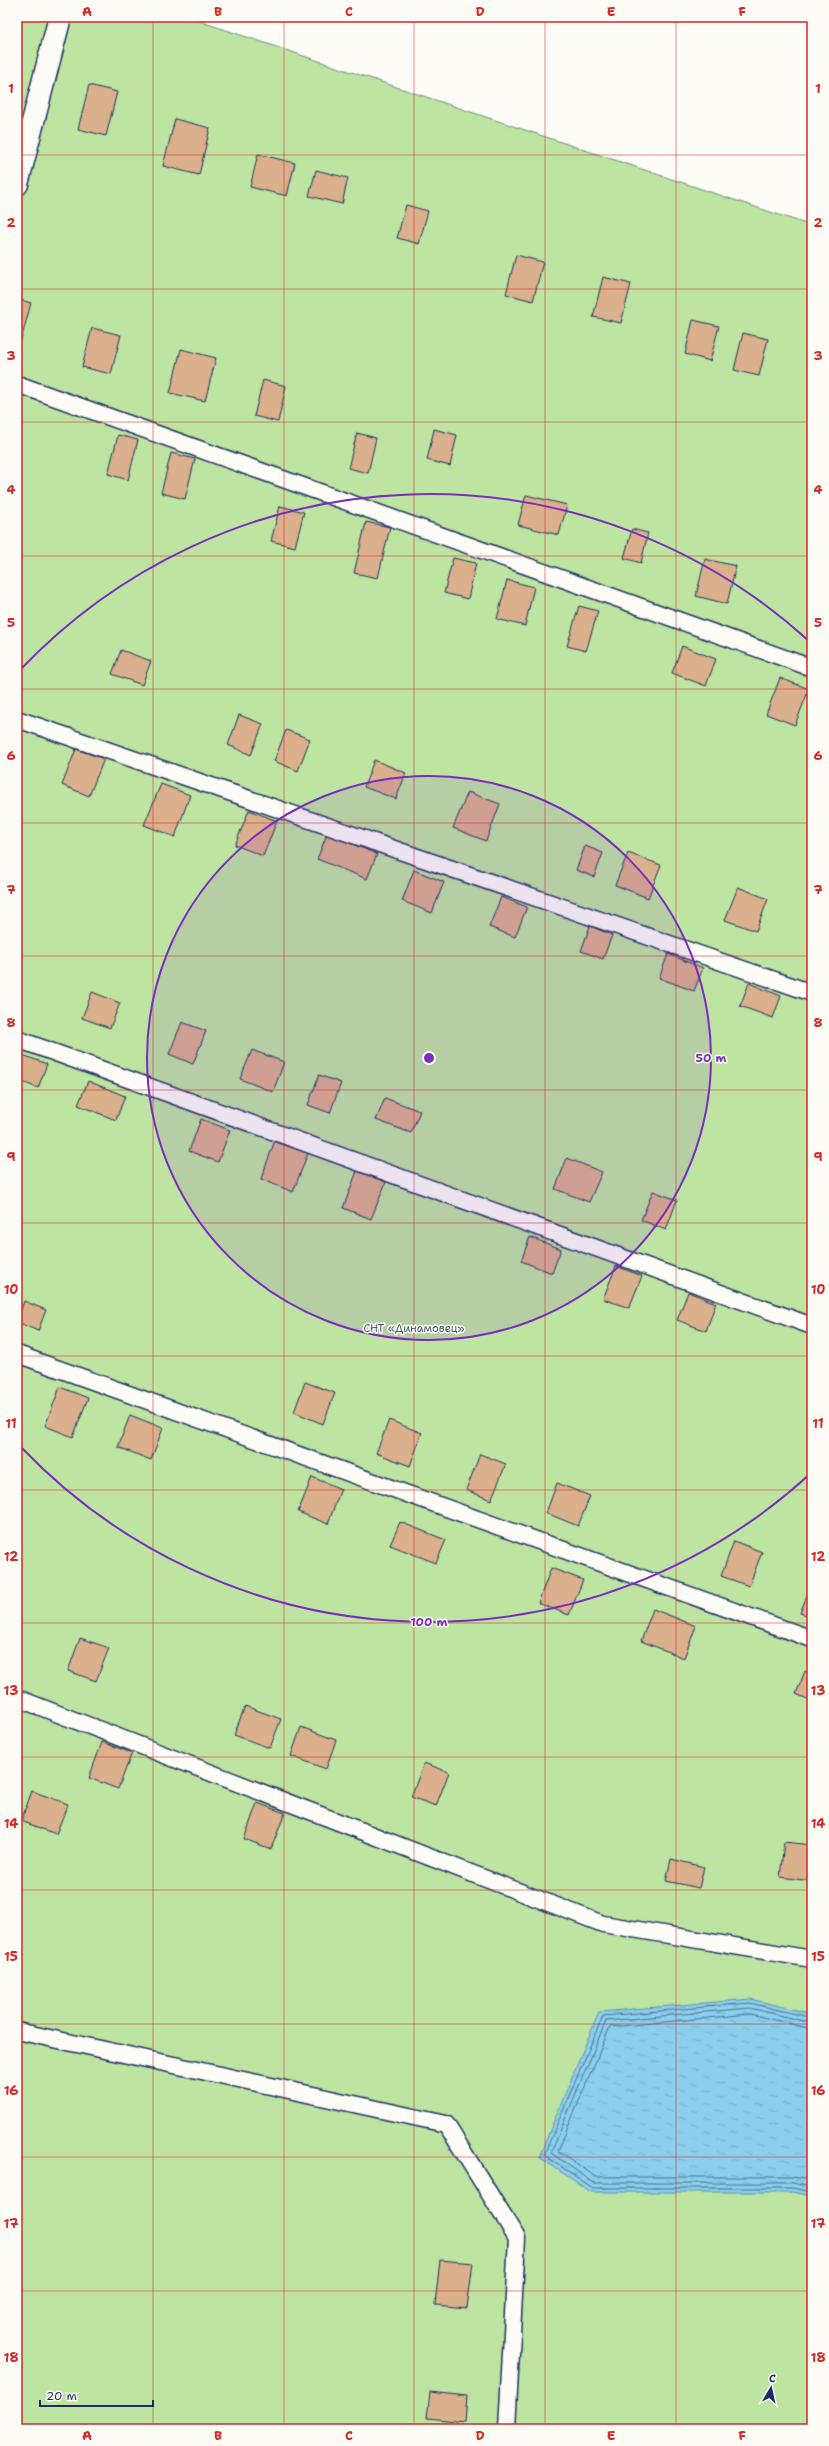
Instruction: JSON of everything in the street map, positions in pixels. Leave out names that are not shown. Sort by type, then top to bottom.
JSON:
[{"type":"street","points":[[17,184],[60,17]]},
{"type":"lane","points":[[17,384],[812,668]]},
{"type":"lane","points":[[17,719],[812,993]]},
{"type":"lane","points":[[17,1039],[812,1326]]},
{"type":"lane","points":[[17,1354],[812,1639]]},
{"type":"lane","points":[[17,1698],[603,1924],[812,1959]]},
{"type":"lane","points":[[17,2031],[446,2124],[517,2238],[507,2429]]},
{"type":"green space","name":"СНТ «Динамовец»","points":[[41,17],[187,17],[812,226],[812,2429],[17,2429],[17,20]]},
{"type":"water","points":[[751,1999],[812,2014],[812,2196],[792,2192],[591,2192],[539,2157],[599,2012]]},
{"type":"building","points":[[89,85],[117,92],[106,136],[78,129]]},
{"type":"building","points":[[175,119],[210,128],[199,175],[163,166]]},
{"type":"building","points":[[258,154],[295,163],[287,196],[250,187]]},
{"type":"building","points":[[316,170],[348,178],[342,204],[309,196]]},
{"type":"building","points":[[406,205],[428,211],[419,244],[397,238]]},
{"type":"building","points":[[516,255],[543,262],[533,301],[506,294]]},
{"type":"building","points":[[603,277],[631,284],[621,323],[593,317]]},
{"type":"building","points":[[17,299],[31,303],[21,340],[17,339]]},
{"type":"building","points":[[693,320],[719,326],[710,361],[685,354]]},
{"type":"building","points":[[92,328],[121,335],[111,374],[82,367]]},
{"type":"building","points":[[743,333],[768,339],[759,376],[734,370]]},
{"type":"building","points":[[181,349],[216,358],[205,401],[170,393]]},
{"type":"building","points":[[263,380],[286,386],[278,422],[254,416]]},
{"type":"building","points":[[434,429],[457,435],[450,466],[427,460]]},
{"type":"building","points":[[357,433],[376,438],[368,473],[348,468]]},
{"type":"building","points":[[118,435],[138,440],[128,480],[108,474]]},
{"type":"building","points":[[171,453],[195,459],[185,499],[161,493]]},
{"type":"building","points":[[526,495],[567,505],[559,535],[518,525]]},
{"type":"building","points":[[280,506],[304,512],[295,547],[271,541]]},
{"type":"building","points":[[366,522],[390,527],[378,578],[354,573]]},
{"type":"building","points":[[632,529],[648,533],[641,563],[624,558]]},
{"type":"building","points":[[453,558],[476,563],[468,599],[444,593]]},
{"type":"building","points":[[705,559],[736,566],[727,604],[696,596]]},
{"type":"building","points":[[507,580],[534,587],[525,626],[497,619]]},
{"type":"building","points":[[579,606],[598,611],[586,651],[567,646]]},
{"type":"building","points":[[682,646],[716,659],[706,686],[672,673]]},
{"type":"building","points":[[121,650],[151,661],[142,685],[112,674]]},
{"type":"building","points":[[780,678],[809,689],[795,725],[766,714]]},
{"type":"building","points":[[239,715],[263,724],[251,755],[228,745]]},
{"type":"building","points":[[286,730],[310,739],[298,771],[274,761]]},
{"type":"building","points":[[76,749],[104,759],[89,796],[62,785]]},
{"type":"building","points":[[374,760],[406,773],[396,799],[364,787]]},
{"type":"building","points":[[161,784],[190,795],[175,837],[144,825]]},
{"type":"building","points":[[468,792],[500,804],[486,841],[453,828]]},
{"type":"building","points":[[249,810],[277,821],[263,856],[235,845]]},
{"type":"building","points":[[327,834],[377,854],[367,879],[317,859]]},
{"type":"building","points":[[585,846],[603,853],[594,877],[576,870]]},
{"type":"building","points":[[628,853],[661,865],[648,898],[615,885]]},
{"type":"building","points":[[414,870],[444,882],[432,913],[402,901]]},
{"type":"building","points":[[738,887],[768,899],[756,931],[725,920]]},
{"type":"building","points":[[501,897],[527,907],[515,937],[489,927]]},
{"type":"building","points":[[590,926],[612,935],[603,959],[581,951]]},
{"type":"building","points":[[668,954],[703,968],[694,991],[659,978]]},
{"type":"building","points":[[749,983],[781,996],[773,1018],[740,1006]]},
{"type":"building","points":[[92,992],[120,1003],[110,1028],[82,1018]]},
{"type":"building","points":[[182,1022],[206,1031],[193,1064],[169,1054]]},
{"type":"building","points":[[252,1050],[284,1062],[273,1092],[240,1079]]},
{"type":"building","points":[[17,1053],[47,1064],[38,1088],[17,1080]]},
{"type":"building","points":[[319,1075],[341,1083],[330,1113],[308,1105]]},
{"type":"building","points":[[88,1081],[125,1096],[116,1120],[78,1105]]},
{"type":"building","points":[[385,1098],[420,1111],[411,1133],[376,1120]]},
{"type":"building","points":[[201,1119],[230,1130],[218,1162],[189,1151]]},
{"type":"building","points":[[275,1140],[308,1153],[293,1192],[261,1179]]},
{"type":"building","points":[[567,1158],[602,1172],[589,1202],[555,1189]]},
{"type":"building","points":[[357,1171],[386,1182],[371,1219],[343,1208]]},
{"type":"building","points":[[653,1191],[677,1200],[666,1230],[641,1220]]},
{"type":"building","points":[[530,1237],[561,1249],[552,1273],[521,1261]]},
{"type":"building","points":[[616,1266],[642,1276],[629,1308],[603,1299]]},
{"type":"building","points":[[688,1292],[716,1303],[706,1331],[677,1320]]},
{"type":"building","points":[[24,1301],[46,1310],[38,1331],[17,1322]]},
{"type":"building","points":[[305,1382],[335,1393],[323,1424],[294,1412]]},
{"type":"building","points":[[60,1387],[88,1398],[73,1437],[45,1426]]},
{"type":"building","points":[[130,1415],[163,1428],[151,1460],[118,1447]]},
{"type":"building","points":[[389,1420],[422,1433],[410,1466],[376,1453]]},
{"type":"building","points":[[480,1454],[506,1464],[491,1500],[466,1490]]},
{"type":"building","points":[[312,1477],[341,1489],[328,1524],[298,1512]]},
{"type":"building","points":[[557,1483],[590,1496],[578,1526],[546,1513]]},
{"type":"building","points":[[400,1522],[446,1540],[436,1563],[390,1545]]},
{"type":"building","points":[[734,1541],[762,1552],[749,1586],[721,1576]]},
{"type":"building","points":[[551,1568],[583,1580],[569,1615],[538,1603]]},
{"type":"building","points":[[812,1583],[812,1617],[800,1613]]},
{"type":"building","points":[[653,1609],[696,1626],[684,1658],[641,1641]]},
{"type":"building","points":[[80,1638],[109,1648],[96,1681],[68,1671]]},
{"type":"building","points":[[805,1671],[812,1674],[812,1701],[796,1694]]},
{"type":"building","points":[[245,1706],[281,1719],[270,1748],[234,1735]]},
{"type":"building","points":[[301,1727],[336,1740],[326,1769],[291,1756]]},
{"type":"building","points":[[102,1742],[132,1753],[118,1789],[89,1778]]},
{"type":"building","points":[[424,1763],[449,1772],[436,1806],[411,1797]]},
{"type":"building","points":[[32,1791],[68,1804],[56,1834],[21,1821]]},
{"type":"building","points":[[257,1803],[285,1813],[271,1849],[244,1839]]},
{"type":"building","points":[[784,1842],[812,1845],[812,1881],[780,1877]]},
{"type":"building","points":[[671,1859],[704,1867],[699,1888],[666,1881]]},
{"type":"building","points":[[440,2260],[473,2263],[467,2308],[435,2305]]},
{"type":"building","points":[[430,2392],[467,2396],[465,2422],[427,2418]]}]
